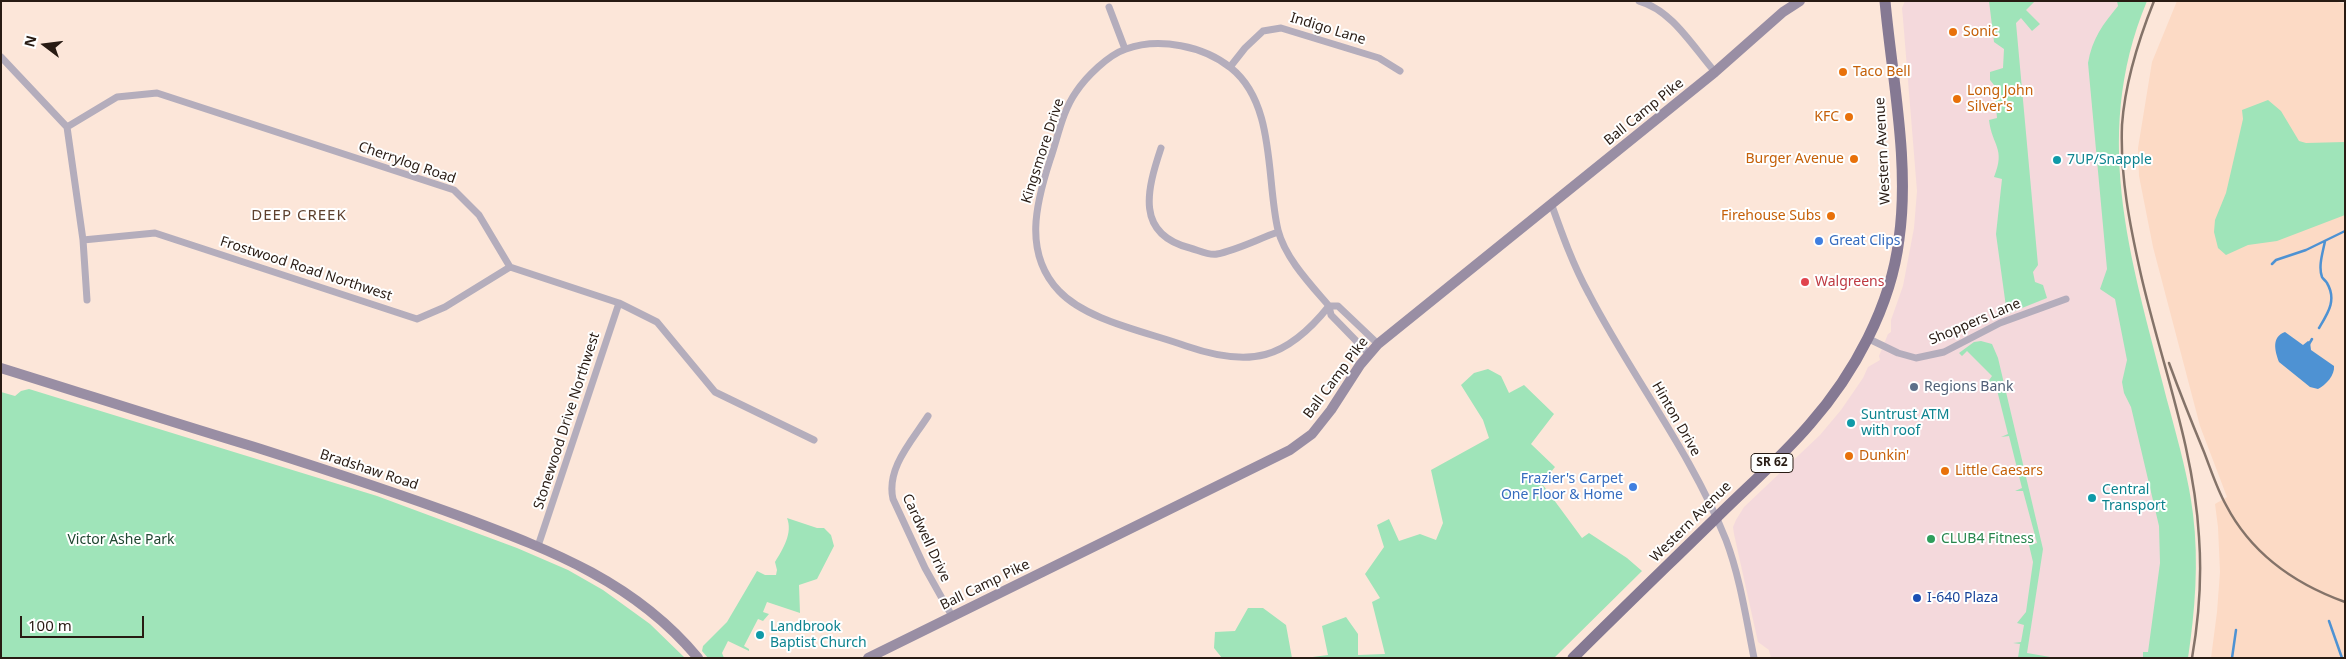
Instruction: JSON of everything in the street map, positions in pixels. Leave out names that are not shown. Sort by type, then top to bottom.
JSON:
[{"type":"main road","name":"Western Avenue","points":[[1573,658],[1818,416],[1848,373],[1867,338],[1889,283],[1900,239],[1902,171],[1886,1]]},
{"type":"street","points":[[1639,1],[1651,3],[1666,15],[1715,72]]},
{"type":"street","name":"Ball Camp Pike","points":[[868,658],[1290,450],[1312,434],[1331,410],[1368,353],[1715,72],[1783,12],[1787,1]]},
{"type":"street","points":[[1783,12],[1800,1]]},
{"type":"street","points":[[1109,7],[1125,49]]},
{"type":"street","name":"Indigo Lane","points":[[1230,67],[1244,48],[1263,31],[1280,28],[1379,58],[1400,71]]},
{"type":"street","name":"Kingsmore Drive","points":[[1368,353],[1331,315],[1329,306],[1289,255],[1278,232],[1258,105],[1242,78],[1230,67],[1199,51],[1184,46],[1151,45],[1125,49],[1092,72],[1082,83],[1067,107],[1042,185],[1035,218],[1037,248],[1051,282],[1073,304],[1090,312],[1211,354],[1242,359],[1255,358],[1283,348],[1302,334],[1329,306],[1338,306],[1378,344]]},
{"type":"street","points":[[1,57],[67,126],[82,240],[86,300]]},
{"type":"street","name":"Cherrylog Road","points":[[67,126],[117,97],[157,93],[454,190],[478,215],[510,267]]},
{"type":"street","points":[[1161,148],[1152,176],[1148,204],[1155,226],[1178,245],[1215,255],[1278,232]]},
{"type":"street","name":"Hinton Drive","points":[[1551,204],[1589,295],[1697,479],[1716,518],[1726,542],[1740,588],[1754,658]]},
{"type":"street","name":"Frostwood Road Northwest","points":[[82,240],[156,233],[417,318],[445,307],[510,267]]},
{"type":"street","points":[[510,267],[619,303],[657,322],[715,392],[814,440]]},
{"type":"street","name":"Shoppers Lane","points":[[1867,338],[1898,354],[1916,358],[1944,352],[2000,323],[2066,298]]},
{"type":"street","name":"Stonewood Drive Northwest","points":[[538,546],[619,303]]},
{"type":"street","name":"Bradshaw Road","points":[[1,368],[381,487],[538,546],[590,570],[632,597],[667,625],[698,658]]},
{"type":"street","name":"Cardwell Drive","points":[[928,416],[894,471],[891,488],[893,499],[925,568],[952,616]]},
{"type":"shaded area","points":[[1905,1],[2146,1],[2118,74],[2113,173],[2184,658],[1771,658],[1769,650],[1758,642],[1733,527],[1744,507],[1820,435],[1841,410],[1863,378],[1868,367],[1880,360],[1879,356],[1888,334],[1891,332],[1891,320],[1903,286],[1914,228],[1917,191],[1902,8]]},
{"type":"shaded area","points":[[2177,1],[2333,1],[2345,4],[2345,658],[2211,658],[2220,572],[2215,504],[2227,497],[2200,426],[2153,247],[2139,176],[2138,148],[2152,62]]},
{"type":"green space","points":[[1989,1],[2035,1],[2026,10],[2040,24],[2032,31],[2021,18],[2016,23],[2038,265],[2033,272],[2035,282],[2043,285],[2047,298],[2007,314],[1996,234],[2002,179],[1994,177],[1999,160],[1989,120],[1997,118],[1994,85],[1990,80],[1990,72],[2003,68],[2004,49],[1994,42]]},
{"type":"green space","points":[[2117,1],[2147,1],[2130,53],[2121,105],[2119,156],[2123,206],[2132,257],[2143,308],[2183,462],[2193,514],[2196,550],[2195,586],[2188,658],[2143,658],[2143,652],[2148,652],[2160,563],[2159,526],[2131,407],[2124,393],[2122,382],[2127,360],[2115,299],[2100,289],[2107,269],[2088,63],[2095,39],[2118,6]]},
{"type":"green space","points":[[2268,100],[2281,111],[2299,141],[2306,143],[2345,142],[2345,215],[2277,241],[2248,245],[2226,255],[2218,248],[2214,232],[2215,220],[2226,193],[2243,119],[2242,110]]},
{"type":"green space","points":[[1981,341],[1992,344],[1998,358],[2043,549],[2027,653],[2056,658],[2018,658],[2020,644],[2013,643],[2021,642],[2024,625],[2017,623],[2026,612],[2033,562],[2029,545],[2037,543],[2023,491],[2015,491],[2022,488],[2009,436],[2001,437],[2008,434],[1995,382],[1987,383],[1992,376],[1967,351],[1962,356],[1959,353],[1974,342]]},
{"type":"green space","points":[[1488,369],[1501,376],[1509,393],[1524,385],[1554,414],[1531,444],[1555,467],[1540,485],[1543,485],[1582,538],[1589,533],[1627,558],[1642,571],[1554,658],[1305,658],[1328,655],[1322,626],[1346,617],[1358,634],[1358,655],[1385,654],[1372,602],[1380,598],[1365,574],[1384,547],[1377,525],[1389,519],[1399,541],[1420,534],[1436,540],[1443,523],[1431,470],[1489,438],[1483,420],[1461,385],[1474,373]]},
{"type":"green space","name":"Victor Ashe Park","points":[[29,389],[377,496],[517,548],[568,570],[603,590],[650,624],[685,658],[1,658],[1,392],[15,396],[21,391]]},
{"type":"green space","points":[[787,518],[817,528],[824,528],[831,535],[834,546],[817,579],[799,585],[800,613],[767,602],[763,612],[769,614],[763,621],[758,619],[744,646],[749,651],[728,641],[722,653],[724,658],[708,658],[702,651],[703,646],[727,622],[757,571],[765,575],[776,575],[775,562],[788,535],[789,524]]},
{"type":"green space","points":[[1248,608],[1263,608],[1286,625],[1292,658],[1222,658],[1214,648],[1215,632],[1235,631]]},
{"type":"water","points":[[2285,332],[2303,345],[2308,341],[2310,342],[2311,350],[2334,366],[2327,382],[2318,389],[2310,387],[2279,362],[2275,345],[2278,337]]},
{"type":"waterway","points":[[2272,264],[2276,260],[2306,250],[2345,231]]},
{"type":"waterway","points":[[2319,328],[2328,312],[2331,301],[2330,289],[2322,277],[2320,268],[2325,241]]},
{"type":"waterway","points":[[2309,344],[2312,339]]},
{"type":"waterway","points":[[2329,621],[2342,658]]},
{"type":"waterway","points":[[2232,658],[2236,630]]},
{"type":"railway","points":[[2154,1],[2138,46],[2126,93],[2122,125],[2124,182],[2137,257],[2184,438],[2196,504],[2200,552],[2200,583],[2192,658]]},
{"type":"railway","points":[[2169,363],[2217,486],[2236,522],[2261,552],[2276,565],[2309,586],[2345,602]]},
{"type":"place","name":"Sonic","points":[[1953,32]]},
{"type":"place","name":"Taco Bell","points":[[1843,72]]},
{"type":"place","name":"Long John Silver's","points":[[1957,99]]},
{"type":"place","name":"KFC","points":[[1849,117]]},
{"type":"place","name":"Burger Avenue","points":[[1854,159]]},
{"type":"place","name":"7UP/Snapple","points":[[2057,160]]},
{"type":"place","name":"Firehouse Subs","points":[[1831,216]]},
{"type":"place","name":"Great Clips","points":[[1819,241]]},
{"type":"place","name":"Walgreens","points":[[1805,282]]},
{"type":"place","name":"Regions Bank","points":[[1914,387]]},
{"type":"place","name":"Suntrust ATM with roof","points":[[1851,423]]},
{"type":"place","name":"Dunkin'","points":[[1849,456]]},
{"type":"place","name":"Little Caesars","points":[[1945,471]]},
{"type":"place","name":"Frazier's Carpet One Floor & Home","points":[[1633,487]]},
{"type":"place","name":"Central Transport","points":[[2092,498]]},
{"type":"place","name":"CLUB4 Fitness","points":[[1931,539]]},
{"type":"place","name":"I-640 Plaza","points":[[1917,598]]},
{"type":"place","name":"Landbrook Baptist Church","points":[[760,635]]},
{"type":"district","name":"DEEP CREEK","points":[[299,216]]}]
